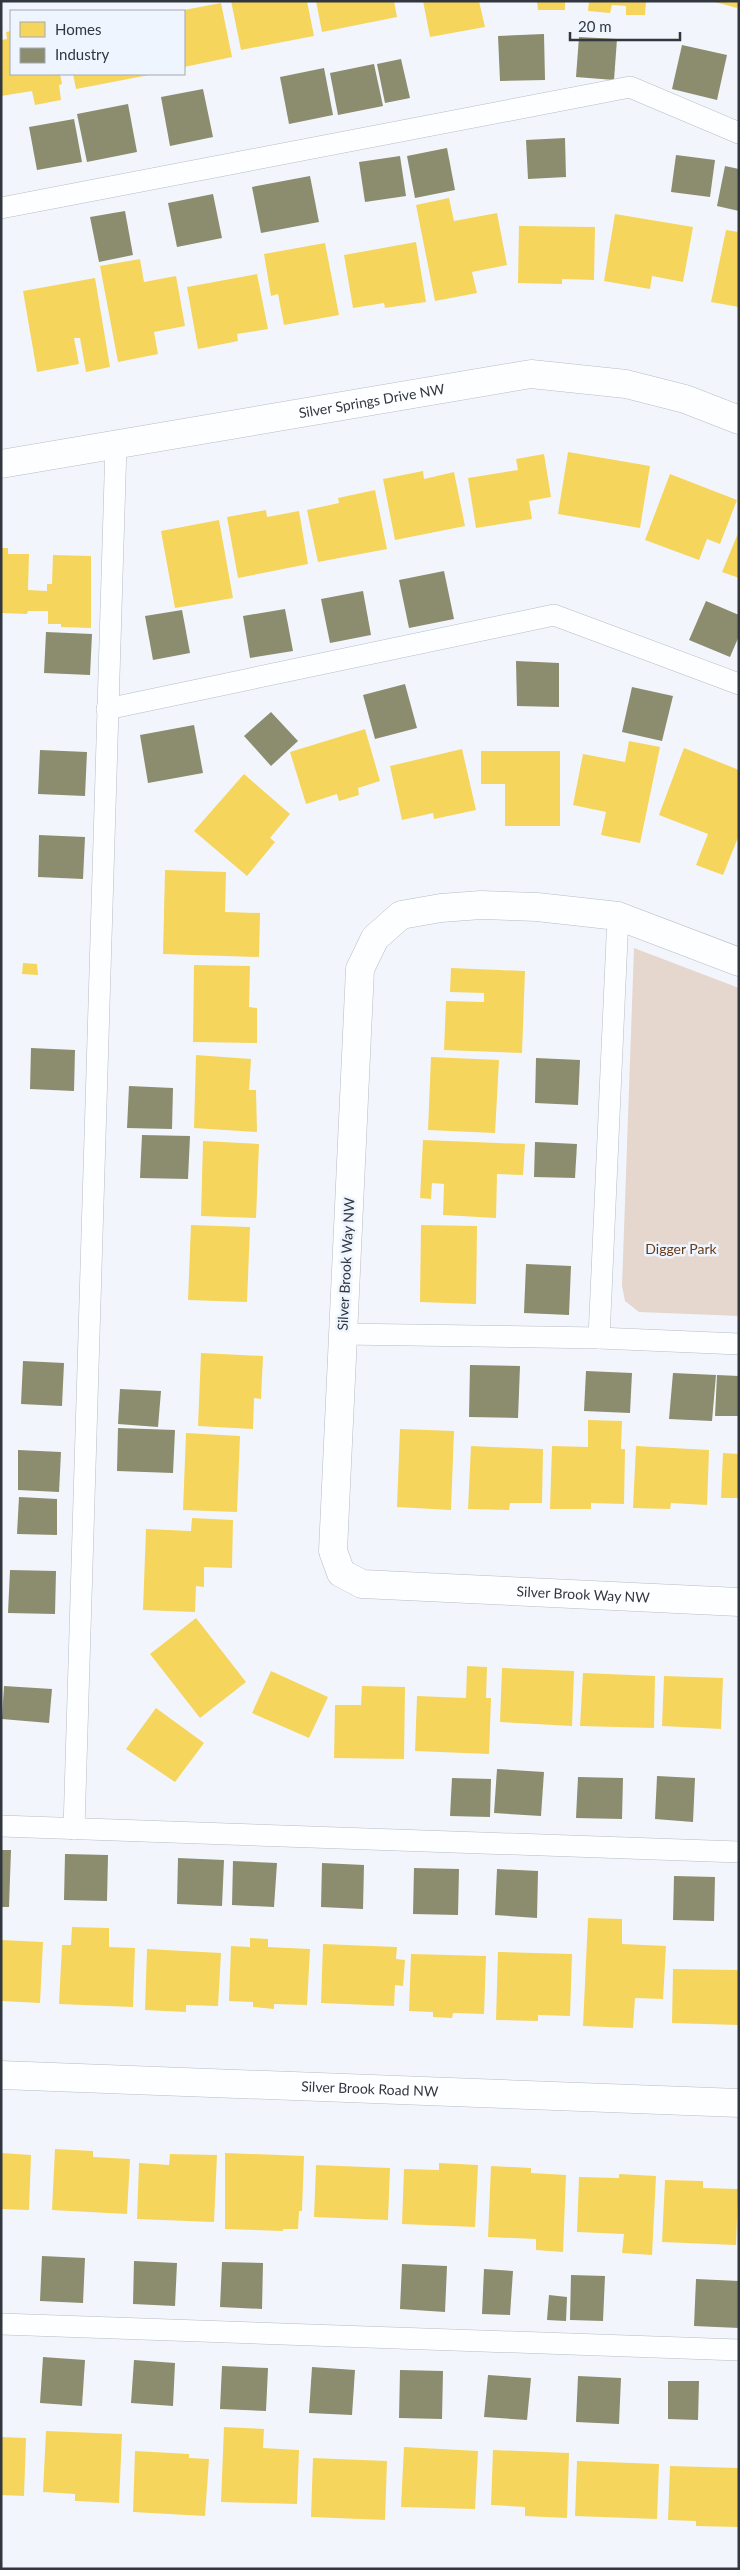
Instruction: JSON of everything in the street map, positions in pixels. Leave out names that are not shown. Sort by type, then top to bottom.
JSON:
[{"type":"street","name":"Silver Springs Drive NW","points":[[1,464],[531,374],[626,384],[685,400],[739,420]]},
{"type":"street","name":"Silver Brook Way NW","points":[[739,962],[618,916],[537,907],[481,905],[441,908],[401,915],[375,938],[360,969],[333,1552],[341,1573],[362,1584],[410,1588],[739,1602]]},
{"type":"street","name":"Silver Brook Road NW","points":[[1,2075],[739,2103]]},
{"type":"lane","points":[[1,208],[630,87],[739,133]]},
{"type":"lane","points":[[74,1828],[116,445]]},
{"type":"lane","points":[[107,708],[554,615],[739,684]]},
{"type":"lane","points":[[599,1338],[618,916]]},
{"type":"lane","points":[[342,1334],[599,1338],[739,1344]]},
{"type":"lane","points":[[1,1826],[739,1852]]},
{"type":"lane","points":[[1,2324],[739,2350]]},
{"type":"green space","name":"Digger Park","points":[[634,948],[739,988],[739,1316],[639,1312],[625,1301],[622,1286]]},
{"type":"building: Homes","points":[[231,1],[307,1],[314,36],[241,50]]},
{"type":"building: Homes","points":[[316,1],[394,1],[397,17],[322,32]]},
{"type":"building: Homes","points":[[423,1],[479,1],[485,27],[430,37]]},
{"type":"building: Homes","points":[[537,1],[565,1],[565,10],[538,10]]},
{"type":"building: Homes","points":[[589,1],[646,1],[645,15],[626,15],[626,6],[612,5],[610,13],[588,11]]},
{"type":"building: Homes","points":[[711,1],[739,1],[737,8]]},
{"type":"building: Homes","points":[[221,3],[232,57],[185,67],[184,10]]},
{"type":"building: Homes","points":[[10,31],[10,75],[60,75],[62,84],[59,85],[61,100],[35,105],[32,91],[1,96],[1,40],[7,39],[6,32]]},
{"type":"building: Homes","points":[[73,75],[149,75],[76,89]]},
{"type":"building: Homes","points":[[449,198],[454,221],[497,213],[507,265],[472,272],[477,293],[435,301],[416,205]]},
{"type":"building: Homes","points":[[615,214],[693,227],[683,282],[652,276],[650,289],[604,281]]},
{"type":"building: Homes","points":[[519,226],[595,227],[594,280],[562,279],[562,284],[518,283]]},
{"type":"building: Homes","points":[[726,230],[739,232],[739,307],[711,302]]},
{"type":"building: Homes","points":[[416,242],[426,302],[385,308],[384,303],[353,308],[344,255]]},
{"type":"building: Homes","points":[[325,243],[339,315],[284,325],[278,294],[271,296],[264,254]]},
{"type":"building: Homes","points":[[140,259],[144,282],[176,276],[185,326],[154,332],[158,354],[118,362],[100,266]]},
{"type":"building: Homes","points":[[257,274],[268,329],[237,334],[238,341],[198,349],[187,287]]},
{"type":"building: Homes","points":[[95,278],[110,367],[86,372],[80,338],[74,338],[79,364],[37,372],[23,291]]},
{"type":"building: Homes","points":[[568,452],[650,466],[640,528],[558,514]]},
{"type":"building: Homes","points":[[544,454],[551,497],[529,501],[532,519],[476,528],[468,478],[518,470],[516,459]]},
{"type":"building: Homes","points":[[423,471],[424,479],[454,472],[465,526],[395,540],[383,479]]},
{"type":"building: Homes","points":[[670,474],[737,500],[720,544],[707,539],[699,560],[645,540]]},
{"type":"building: Homes","points":[[375,490],[387,549],[318,562],[307,510],[339,503],[338,498]]},
{"type":"building: Homes","points":[[266,510],[267,517],[299,511],[308,564],[238,578],[227,517]]},
{"type":"building: Homes","points":[[219,520],[233,598],[175,608],[161,531]]},
{"type":"building: Homes","points":[[739,531],[739,578],[722,572]]},
{"type":"building: Homes","points":[[1,548],[8,548],[8,554],[29,554],[28,590],[47,591],[47,584],[52,584],[53,555],[91,556],[91,628],[61,627],[61,624],[48,624],[48,611],[28,611],[27,614],[1,613]]},
{"type":"building: Homes","points":[[365,729],[380,781],[358,788],[359,795],[339,801],[337,794],[306,804],[290,752]]},
{"type":"building: Homes","points":[[629,741],[660,747],[640,843],[601,835],[606,812],[573,805],[583,754],[625,762]]},
{"type":"building: Homes","points":[[684,748],[739,770],[739,835],[723,875],[696,865],[708,834],[659,815]]},
{"type":"building: Homes","points":[[462,749],[476,810],[434,819],[433,813],[402,820],[390,766]]},
{"type":"building: Homes","points":[[481,751],[560,751],[560,826],[505,826],[505,784],[481,784]]},
{"type":"building: Homes","points":[[244,774],[290,814],[270,838],[275,842],[247,876],[194,831]]},
{"type":"building: Homes","points":[[165,870],[226,872],[225,912],[260,913],[259,957],[163,954]]},
{"type":"building: Homes","points":[[23,963],[37,964],[38,975],[22,974]]},
{"type":"building: Homes","points":[[194,965],[250,966],[249,1007],[257,1008],[257,1043],[193,1042]]},
{"type":"building: Homes","points":[[451,968],[525,971],[522,1053],[444,1050],[446,1001],[484,1002],[484,993],[450,992]]},
{"type":"building: Homes","points":[[196,1055],[251,1059],[249,1090],[256,1090],[257,1132],[194,1128]]},
{"type":"building: Homes","points":[[431,1057],[499,1060],[495,1133],[428,1130]]},
{"type":"building: Homes","points":[[423,1140],[525,1144],[523,1175],[497,1174],[496,1218],[443,1215],[444,1184],[432,1183],[431,1199],[420,1198]]},
{"type":"building: Homes","points":[[203,1141],[259,1144],[256,1218],[201,1216]]},
{"type":"building: Homes","points":[[191,1225],[250,1227],[247,1302],[188,1300]]},
{"type":"building: Homes","points":[[421,1225],[477,1226],[476,1304],[420,1302]]},
{"type":"building: Homes","points":[[201,1353],[263,1356],[261,1399],[254,1398],[253,1429],[198,1426]]},
{"type":"building: Homes","points":[[588,1420],[622,1421],[621,1449],[625,1449],[624,1504],[591,1503],[591,1509],[550,1509],[552,1446],[588,1447]]},
{"type":"building: Homes","points":[[400,1429],[454,1431],[451,1510],[397,1507]]},
{"type":"building: Homes","points":[[186,1433],[240,1436],[237,1512],[183,1510]]},
{"type":"building: Homes","points":[[471,1446],[543,1449],[542,1503],[510,1503],[509,1510],[468,1509]]},
{"type":"building: Homes","points":[[636,1446],[709,1450],[707,1505],[671,1503],[670,1509],[633,1508]]},
{"type":"building: Homes","points":[[723,1453],[739,1454],[739,1498],[721,1498]]},
{"type":"building: Homes","points":[[192,1518],[233,1520],[232,1568],[204,1567],[204,1587],[196,1586],[195,1612],[143,1610],[146,1529],[191,1531]]},
{"type":"building: Homes","points":[[196,1618],[246,1682],[200,1718],[150,1654]]},
{"type":"building: Homes","points":[[467,1666],[487,1667],[486,1698],[491,1698],[489,1754],[415,1751],[417,1696],[466,1698]]},
{"type":"building: Homes","points":[[502,1668],[574,1671],[572,1726],[500,1722]]},
{"type":"building: Homes","points":[[271,1671],[328,1697],[309,1738],[252,1713]]},
{"type":"building: Homes","points":[[583,1673],[655,1676],[654,1728],[580,1726]]},
{"type":"building: Homes","points":[[664,1676],[723,1678],[721,1729],[662,1726]]},
{"type":"building: Homes","points":[[362,1686],[405,1687],[404,1759],[334,1758],[335,1705],[361,1705]]},
{"type":"building: Homes","points":[[156,1708],[204,1743],[175,1782],[126,1749]]},
{"type":"building: Homes","points":[[588,1918],[622,1919],[622,1944],[666,1946],[663,1999],[635,1998],[633,2028],[583,2026]]},
{"type":"building: Homes","points":[[72,1927],[109,1928],[109,1947],[135,1948],[133,2007],[59,2004],[62,1945],[71,1945]]},
{"type":"building: Homes","points":[[250,1938],[268,1939],[268,1947],[310,1949],[307,2005],[274,2004],[274,2009],[253,2007],[253,2002],[229,2001],[231,1946],[250,1947]]},
{"type":"building: Homes","points":[[1,1940],[43,1942],[40,2003],[1,2001]]},
{"type":"building: Homes","points":[[323,1944],[397,1947],[396,1959],[405,1960],[403,1986],[395,1985],[394,2006],[321,2003]]},
{"type":"building: Homes","points":[[147,1949],[221,1953],[218,2006],[186,2005],[186,2012],[145,2010]]},
{"type":"building: Homes","points":[[498,1952],[572,1954],[570,2016],[538,2015],[538,2021],[496,2020]]},
{"type":"building: Homes","points":[[411,1954],[486,1956],[484,2014],[453,2013],[452,2018],[433,2017],[433,2012],[409,2011]]},
{"type":"building: Homes","points":[[673,1969],[739,1970],[739,2025],[672,2023]]},
{"type":"building: Homes","points":[[55,2149],[93,2151],[93,2157],[130,2159],[127,2214],[52,2210]]},
{"type":"building: Homes","points":[[1,2153],[31,2155],[29,2210],[1,2209]]},
{"type":"building: Homes","points":[[225,2153],[304,2156],[302,2211],[299,2211],[298,2229],[283,2229],[283,2231],[225,2229]]},
{"type":"building: Homes","points":[[170,2154],[217,2155],[214,2222],[137,2219],[139,2163],[169,2165]]},
{"type":"building: Homes","points":[[439,2163],[478,2165],[475,2227],[402,2224],[404,2169],[439,2170]]},
{"type":"building: Homes","points":[[316,2165],[390,2168],[388,2220],[314,2217]]},
{"type":"building: Homes","points":[[491,2166],[531,2168],[531,2173],[566,2175],[563,2252],[536,2250],[536,2239],[488,2237]]},
{"type":"building: Homes","points":[[619,2174],[656,2176],[652,2255],[622,2253],[624,2234],[577,2232],[579,2177],[619,2178]]},
{"type":"building: Homes","points":[[665,2180],[703,2181],[703,2188],[738,2189],[736,2245],[662,2242]]},
{"type":"building: Homes","points":[[224,2427],[264,2429],[263,2448],[299,2450],[297,2504],[221,2502]]},
{"type":"building: Homes","points":[[46,2431],[122,2434],[119,2503],[75,2501],[75,2494],[43,2492]]},
{"type":"building: Homes","points":[[1,2437],[26,2438],[24,2496],[1,2495]]},
{"type":"building: Homes","points":[[404,2447],[478,2451],[475,2509],[401,2507]]},
{"type":"building: Homes","points":[[493,2450],[569,2453],[567,2518],[525,2516],[525,2507],[491,2505]]},
{"type":"building: Homes","points":[[135,2451],[189,2454],[189,2458],[209,2459],[205,2516],[133,2512]]},
{"type":"building: Homes","points":[[313,2458],[387,2461],[385,2520],[311,2517]]},
{"type":"building: Homes","points":[[577,2461],[659,2464],[657,2519],[575,2516]]},
{"type":"building: Homes","points":[[670,2466],[739,2468],[739,2527],[696,2526],[696,2521],[668,2520]]},
{"type":"building: Industry","points":[[544,34],[545,80],[500,81],[498,36]]},
{"type":"building: Industry","points":[[579,37],[617,39],[614,80],[576,77]]},
{"type":"building: Industry","points":[[682,45],[727,55],[717,100],[672,89]]},
{"type":"building: Industry","points":[[401,59],[410,98],[385,103],[377,64]]},
{"type":"building: Industry","points":[[374,64],[383,106],[338,115],[330,73]]},
{"type":"building: Industry","points":[[324,68],[333,115],[289,124],[280,77]]},
{"type":"building: Industry","points":[[203,89],[213,137],[170,146],[161,97]]},
{"type":"building: Industry","points":[[128,104],[137,152],[87,162],[77,114]]},
{"type":"building: Industry","points":[[74,119],[82,162],[37,170],[29,127]]},
{"type":"building: Industry","points":[[565,138],[566,177],[528,179],[526,140]]},
{"type":"building: Industry","points":[[447,148],[455,190],[415,198],[407,156]]},
{"type":"building: Industry","points":[[676,155],[715,160],[710,197],[671,192]]},
{"type":"building: Industry","points":[[400,156],[406,196],[365,202],[359,162]]},
{"type":"building: Industry","points":[[725,166],[739,169],[739,211],[717,206]]},
{"type":"building: Industry","points":[[310,176],[319,222],[261,233],[252,187]]},
{"type":"building: Industry","points":[[213,194],[222,238],[177,247],[168,203]]},
{"type":"building: Industry","points":[[125,211],[133,255],[99,262],[90,217]]},
{"type":"building: Industry","points":[[444,571],[454,619],[409,628],[399,580]]},
{"type":"building: Industry","points":[[363,591],[371,635],[330,643],[321,599]]},
{"type":"building: Industry","points":[[706,601],[739,615],[739,636],[730,657],[689,640]]},
{"type":"building: Industry","points":[[285,609],[293,651],[250,658],[243,616]]},
{"type":"building: Industry","points":[[182,610],[190,653],[153,660],[145,616]]},
{"type":"building: Industry","points":[[46,632],[92,634],[90,675],[44,673]]},
{"type":"building: Industry","points":[[516,661],[559,663],[559,707],[517,706]]},
{"type":"building: Industry","points":[[405,684],[417,728],[375,739],[363,695]]},
{"type":"building: Industry","points":[[632,687],[673,696],[662,741],[622,732]]},
{"type":"building: Industry","points":[[271,712],[298,741],[271,766],[244,736]]},
{"type":"building: Industry","points":[[194,725],[203,773],[148,783],[140,735]]},
{"type":"building: Industry","points":[[40,750],[87,752],[85,796],[38,794]]},
{"type":"building: Industry","points":[[39,835],[85,837],[83,879],[38,877]]},
{"type":"building: Industry","points":[[31,1048],[75,1050],[74,1091],[30,1089]]},
{"type":"building: Industry","points":[[536,1058],[580,1060],[578,1105],[535,1103]]},
{"type":"building: Industry","points":[[129,1086],[173,1088],[172,1129],[127,1128]]},
{"type":"building: Industry","points":[[142,1135],[190,1136],[188,1179],[140,1178]]},
{"type":"building: Industry","points":[[535,1142],[577,1144],[575,1178],[534,1177]]},
{"type":"building: Industry","points":[[526,1264],[571,1266],[569,1315],[524,1313]]},
{"type":"building: Industry","points":[[23,1361],[64,1363],[62,1406],[21,1404]]},
{"type":"building: Industry","points":[[470,1365],[520,1366],[518,1418],[469,1417]]},
{"type":"building: Industry","points":[[586,1371],[632,1373],[630,1413],[584,1411]]},
{"type":"building: Industry","points":[[673,1373],[716,1375],[712,1421],[669,1419]]},
{"type":"building: Industry","points":[[717,1375],[739,1376],[739,1416],[715,1416]]},
{"type":"building: Industry","points":[[120,1389],[161,1391],[158,1427],[118,1424]]},
{"type":"building: Industry","points":[[118,1428],[175,1430],[173,1473],[117,1471]]},
{"type":"building: Industry","points":[[18,1450],[61,1452],[59,1492],[18,1490]]},
{"type":"building: Industry","points":[[19,1497],[57,1499],[57,1535],[17,1534]]},
{"type":"building: Industry","points":[[10,1570],[56,1571],[55,1614],[8,1613]]},
{"type":"building: Industry","points":[[4,1686],[52,1689],[49,1723],[2,1719]]},
{"type":"building: Industry","points":[[497,1769],[544,1772],[541,1816],[494,1813]]},
{"type":"building: Industry","points":[[657,1776],[695,1778],[693,1822],[655,1819]]},
{"type":"building: Industry","points":[[578,1777],[623,1778],[622,1819],[576,1818]]},
{"type":"building: Industry","points":[[452,1778],[491,1779],[490,1817],[450,1816]]},
{"type":"building: Industry","points":[[1,1850],[11,1850],[9,1907],[1,1907]]},
{"type":"building: Industry","points":[[65,1854],[108,1855],[107,1901],[64,1900]]},
{"type":"building: Industry","points":[[178,1858],[224,1860],[222,1906],[177,1904]]},
{"type":"building: Industry","points":[[233,1861],[277,1863],[274,1907],[232,1905]]},
{"type":"building: Industry","points":[[322,1863],[364,1865],[363,1909],[321,1907]]},
{"type":"building: Industry","points":[[414,1868],[459,1869],[458,1915],[413,1914]]},
{"type":"building: Industry","points":[[497,1869],[538,1871],[537,1918],[495,1915]]},
{"type":"building: Industry","points":[[674,1876],[715,1877],[714,1921],[673,1920]]},
{"type":"building: Industry","points":[[42,2256],[85,2258],[83,2303],[40,2301]]},
{"type":"building: Industry","points":[[134,2261],[177,2263],[175,2306],[133,2304]]},
{"type":"building: Industry","points":[[222,2262],[263,2263],[262,2309],[220,2307]]},
{"type":"building: Industry","points":[[402,2264],[447,2266],[445,2312],[400,2309]]},
{"type":"building: Industry","points":[[484,2269],[513,2271],[510,2315],[482,2314]]},
{"type":"building: Industry","points":[[571,2275],[605,2276],[603,2321],[570,2320]]},
{"type":"building: Industry","points":[[696,2279],[739,2281],[739,2328],[694,2326]]},
{"type":"building: Industry","points":[[549,2295],[567,2297],[566,2321],[547,2320]]},
{"type":"building: Industry","points":[[43,2357],[85,2360],[82,2406],[40,2403]]},
{"type":"building: Industry","points":[[134,2360],[175,2363],[173,2406],[131,2403]]},
{"type":"building: Industry","points":[[222,2366],[268,2368],[266,2411],[220,2409]]},
{"type":"building: Industry","points":[[312,2367],[355,2370],[352,2415],[309,2413]]},
{"type":"building: Industry","points":[[400,2370],[443,2371],[442,2419],[399,2418]]},
{"type":"building: Industry","points":[[488,2375],[531,2378],[527,2420],[484,2417]]},
{"type":"building: Industry","points":[[578,2376],[621,2378],[619,2424],[576,2422]]},
{"type":"building: Industry","points":[[668,2381],[699,2381],[698,2420],[668,2419]]}]
